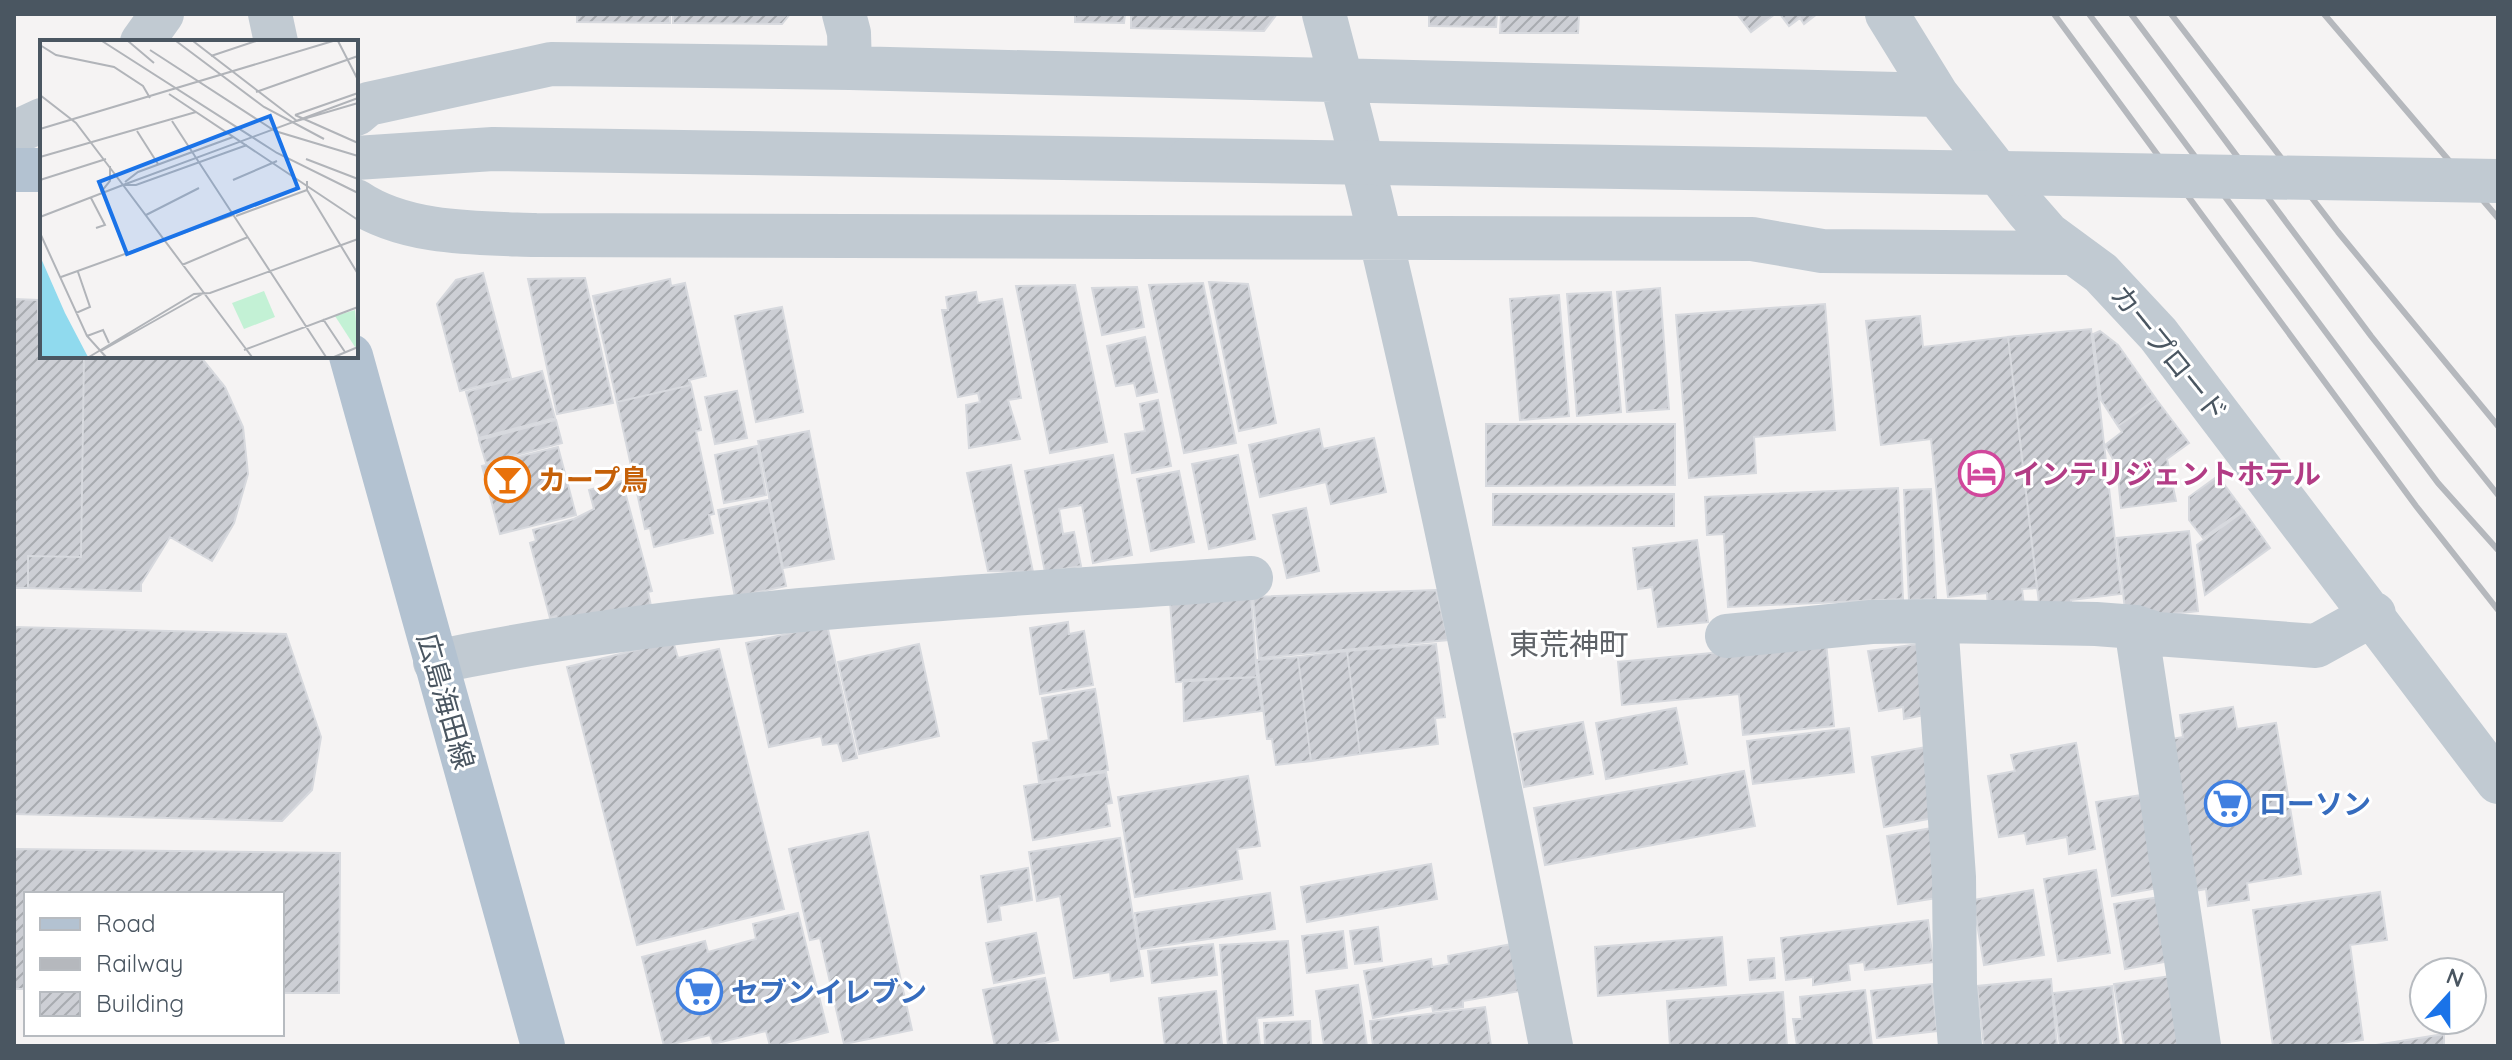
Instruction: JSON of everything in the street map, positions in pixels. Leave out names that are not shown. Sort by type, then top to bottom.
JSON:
[{"type":"main road","points":[[14,170],[40,170]]},
{"type":"main road","name":"広島海田線","points":[[352,358],[543,1046]]},
{"type":"street","points":[[143,40],[162,14]]},
{"type":"street","points":[[270,14],[276,40]]},
{"type":"street","points":[[844,14],[849,33],[850,68]]},
{"type":"street","points":[[1324,14],[1382,238],[1455,563],[1551,1046]]},
{"type":"street","name":"カープロード","points":[[1887,14],[1937,95],[2027,210],[2073,253],[2101,273],[2158,334],[2374,614],[2498,782]]},
{"type":"street","points":[[358,112],[368,104],[551,64],[850,68],[1343,83],[1937,95]]},
{"type":"street","points":[[14,133],[40,121]]},
{"type":"street","points":[[358,158],[493,149],[2498,181]]},
{"type":"street","points":[[358,202],[377,216],[461,232],[536,235],[1752,239],[1822,251],[2073,253]]},
{"type":"street","points":[[435,662],[512,646],[736,617],[1251,578]]},
{"type":"street","points":[[1727,636],[1871,622],[1936,621],[2136,627],[2157,634],[2316,646],[2374,614]]},
{"type":"street","points":[[1936,621],[1954,877],[1955,985],[1960,1046]]},
{"type":"street","points":[[2136,627],[2199,1046]]},
{"type":"building","points":[[577,14],[670,14],[670,23],[577,22]]},
{"type":"building","points":[[673,14],[790,14],[782,24],[673,23]]},
{"type":"building","points":[[1075,14],[1125,14],[1124,23],[1075,22]]},
{"type":"building","points":[[1131,14],[1277,14],[1264,31],[1131,28]]},
{"type":"building","points":[[1429,14],[1497,14],[1496,27],[1429,26]]},
{"type":"building","points":[[1501,14],[1579,14],[1578,33],[1500,33]]},
{"type":"building","points":[[1737,14],[1775,14],[1751,32]]},
{"type":"building","points":[[1780,14],[1817,14],[1804,24],[1800,18],[1789,26]]},
{"type":"building","points":[[483,273],[511,378],[460,391],[437,304],[456,280]]},
{"type":"building","points":[[585,278],[613,403],[557,414],[528,279]]},
{"type":"building","points":[[670,279],[671,286],[685,283],[706,376],[689,380],[691,385],[617,402],[593,296]]},
{"type":"building","points":[[1209,282],[1248,284],[1276,423],[1239,431]]},
{"type":"building","points":[[1203,283],[1236,443],[1184,453],[1149,285]]},
{"type":"building","points":[[1075,285],[1107,442],[1050,453],[1016,286]]},
{"type":"building","points":[[1137,287],[1144,327],[1102,335],[1092,288]]},
{"type":"building","points":[[1660,288],[1669,409],[1627,412],[1617,292]]},
{"type":"building","points":[[976,292],[978,303],[1002,299],[1021,398],[1008,400],[1020,439],[969,448],[966,405],[980,402],[978,393],[958,397],[942,310],[948,310],[946,297]]},
{"type":"building","points":[[1611,292],[1621,412],[1577,416],[1567,294]]},
{"type":"building","points":[[1559,295],[1569,416],[1520,420],[1510,299]]},
{"type":"building","points":[[14,299],[38,300],[40,358],[84,358],[81,557],[28,556],[28,588],[14,588]]},
{"type":"building","points":[[1825,304],[1835,430],[1754,437],[1756,473],[1689,478],[1676,315]]},
{"type":"building","points":[[782,307],[803,412],[756,422],[735,316]]},
{"type":"building","points":[[1920,316],[1923,347],[2008,337],[2037,588],[2022,589],[2024,605],[1988,609],[1987,593],[1948,597],[1931,439],[1881,445],[1866,321]]},
{"type":"building","points":[[2091,329],[2121,594],[2071,600],[2071,608],[2040,612],[2008,337]]},
{"type":"building","points":[[2100,331],[2118,345],[2156,399],[2118,426],[2101,400],[2093,334]]},
{"type":"building","points":[[1145,337],[1157,392],[1137,396],[1134,383],[1116,386],[1107,346]]},
{"type":"building","points":[[84,358],[202,358],[225,387],[243,427],[248,474],[234,523],[212,561],[170,537],[141,584],[141,591],[28,588],[28,556],[81,557]]},
{"type":"building","points":[[542,371],[555,418],[479,438],[466,392]]},
{"type":"building","points":[[691,385],[701,430],[696,431],[714,514],[709,515],[713,533],[654,547],[650,528],[645,529],[617,402]]},
{"type":"building","points":[[737,391],[747,438],[715,444],[705,397]]},
{"type":"building","points":[[2156,399],[2189,443],[2167,459],[2176,501],[2121,508],[2117,466],[2105,445],[2122,432],[2118,426]]},
{"type":"building","points":[[1158,400],[1171,466],[1132,473],[1125,434],[1145,431],[1140,404]]},
{"type":"building","points":[[556,420],[562,443],[486,463],[479,440]]},
{"type":"building","points":[[1486,424],[1675,424],[1675,485],[1486,486]]},
{"type":"building","points":[[1319,429],[1323,449],[1374,438],[1386,492],[1331,504],[1326,482],[1260,497],[1249,445]]},
{"type":"building","points":[[809,431],[834,559],[783,568],[758,441]]},
{"type":"building","points":[[757,446],[766,495],[724,503],[715,455]]},
{"type":"building","points":[[558,447],[576,515],[500,534],[482,466]]},
{"type":"building","points":[[1113,455],[1132,555],[1093,563],[1082,505],[1059,509],[1063,534],[1074,532],[1081,566],[1045,572],[1025,471]]},
{"type":"building","points":[[1238,455],[1255,539],[1209,549],[1192,464]]},
{"type":"building","points":[[1011,465],[1033,572],[988,571],[967,473]]},
{"type":"building","points":[[1179,471],[1194,542],[1151,551],[1137,479]]},
{"type":"building","points":[[2218,476],[2243,510],[2203,538],[2189,520],[2189,497]]},
{"type":"building","points":[[622,481],[652,591],[648,592],[651,606],[558,623],[556,616],[550,618],[530,543],[536,541],[533,530],[574,519],[594,509],[589,490]]},
{"type":"building","points":[[1898,488],[1903,599],[1728,607],[1724,534],[1707,535],[1705,497]]},
{"type":"building","points":[[1931,489],[1936,599],[1909,600],[1904,490]]},
{"type":"building","points":[[1493,494],[1674,494],[1674,526],[1493,525]]},
{"type":"building","points":[[768,500],[786,586],[735,597],[718,510]]},
{"type":"building","points":[[1306,508],[1319,571],[1287,578],[1273,515]]},
{"type":"building","points":[[2244,511],[2270,548],[2205,595],[2197,545]]},
{"type":"building","points":[[2189,531],[2198,611],[2126,619],[2117,538]]},
{"type":"building","points":[[1697,540],[1708,622],[1658,627],[1652,587],[1638,589],[1633,548]]},
{"type":"building","points":[[1436,590],[1448,640],[1259,658],[1253,597]]},
{"type":"building","points":[[1251,596],[1257,677],[1176,682],[1170,601]]},
{"type":"building","points":[[1068,622],[1069,634],[1084,631],[1093,685],[1040,694],[1030,628]]},
{"type":"building","points":[[827,625],[857,758],[843,761],[838,743],[823,745],[821,736],[769,747],[746,643]]},
{"type":"building","points":[[14,627],[286,634],[321,737],[312,790],[282,821],[14,814]]},
{"type":"building","points":[[673,641],[678,658],[719,649],[784,909],[637,945],[567,667]]},
{"type":"building","points":[[1826,642],[1834,726],[1743,735],[1739,694],[1622,705],[1618,662]]},
{"type":"building","points":[[919,644],[939,736],[859,754],[838,662]]},
{"type":"building","points":[[1436,644],[1445,717],[1435,718],[1438,744],[1360,754],[1347,651]]},
{"type":"building","points":[[1918,644],[1930,714],[1904,719],[1903,707],[1879,711],[1868,651]]},
{"type":"building","points":[[1347,651],[1360,754],[1311,761],[1298,657]]},
{"type":"building","points":[[1298,657],[1311,761],[1276,765],[1272,739],[1267,739],[1257,660]]},
{"type":"building","points":[[1257,677],[1262,711],[1184,721],[1183,680]]},
{"type":"building","points":[[1095,689],[1108,770],[1039,782],[1033,743],[1049,740],[1042,698]]},
{"type":"building","points":[[2233,707],[2237,729],[2276,723],[2301,874],[2247,883],[2249,900],[2208,906],[2206,889],[2189,892],[2166,740],[2183,737],[2180,715]]},
{"type":"building","points":[[1676,708],[1687,764],[1606,779],[1596,723]]},
{"type":"building","points":[[1583,722],[1593,774],[1524,787],[1514,734]]},
{"type":"building","points":[[1849,728],[1854,772],[1753,784],[1747,741]]},
{"type":"building","points":[[2076,743],[2095,849],[2069,854],[2067,837],[2027,844],[2025,833],[1999,837],[1988,776],[2015,771],[2011,755]]},
{"type":"building","points":[[1932,746],[1945,816],[1884,827],[1872,757]]},
{"type":"building","points":[[1744,771],[1755,826],[1545,865],[1534,808]]},
{"type":"building","points":[[1106,772],[1112,803],[1106,804],[1110,826],[1033,840],[1024,786]]},
{"type":"building","points":[[1248,776],[1260,846],[1237,849],[1242,879],[1135,897],[1118,797]]},
{"type":"building","points":[[2142,795],[2158,888],[2112,896],[2096,802]]},
{"type":"building","points":[[1932,828],[1944,897],[1898,904],[1887,836]]},
{"type":"building","points":[[868,832],[912,1030],[844,1044],[820,938],[810,940],[789,849]]},
{"type":"building","points":[[1120,838],[1143,976],[1111,981],[1110,972],[1074,978],[1060,896],[1037,901],[1029,852]]},
{"type":"building","points":[[14,849],[340,853],[339,993],[284,993],[284,892],[24,892],[24,989],[14,989]]},
{"type":"building","points":[[1431,864],[1437,899],[1307,922],[1301,887]]},
{"type":"building","points":[[1028,868],[1032,900],[999,906],[1001,920],[988,922],[981,876]]},
{"type":"building","points":[[2096,870],[2110,953],[2058,961],[2044,879]]},
{"type":"building","points":[[2033,890],[2044,955],[1984,965],[1973,900]]},
{"type":"building","points":[[2380,892],[2387,940],[2350,945],[2363,1040],[2321,1046],[2273,1046],[2253,910]]},
{"type":"building","points":[[1270,893],[1275,929],[1140,949],[1135,913]]},
{"type":"building","points":[[2160,897],[2170,961],[2125,969],[2114,904]]},
{"type":"building","points":[[798,913],[828,1032],[774,1046],[770,1046],[766,1031],[713,1044],[710,1035],[664,1046],[642,957],[705,941],[708,952],[756,939],[753,924]]},
{"type":"building","points":[[1928,920],[1933,962],[1865,970],[1864,962],[1848,964],[1850,980],[1813,985],[1813,977],[1786,980],[1781,938]]},
{"type":"building","points":[[1378,927],[1382,961],[1355,964],[1350,931]]},
{"type":"building","points":[[1343,931],[1347,968],[1307,973],[1302,936]]},
{"type":"building","points":[[1036,933],[1044,973],[994,983],[986,943]]},
{"type":"building","points":[[1722,937],[1726,985],[1598,996],[1595,947]]},
{"type":"building","points":[[1288,941],[1293,1015],[1257,1018],[1260,1046],[1228,1046],[1220,945]]},
{"type":"building","points":[[1213,944],[1217,975],[1152,983],[1148,951]]},
{"type":"building","points":[[1512,944],[1520,991],[1463,1001],[1463,1007],[1433,1011],[1432,1006],[1373,1018],[1364,971],[1431,959],[1432,967],[1449,964],[1448,956]]},
{"type":"building","points":[[1774,958],[1775,978],[1750,980],[1748,960]]},
{"type":"building","points":[[2179,975],[2190,1046],[2124,1046],[2114,984]]},
{"type":"building","points":[[1045,978],[1058,1040],[1031,1046],[995,1046],[983,990]]},
{"type":"building","points":[[2051,979],[2057,1046],[1984,1046],[1977,986]]},
{"type":"building","points":[[1932,984],[1937,1031],[1877,1038],[1871,991]]},
{"type":"building","points":[[1358,985],[1367,1046],[1324,1046],[1316,991]]},
{"type":"building","points":[[2112,986],[2119,1046],[2060,1046],[2053,993]]},
{"type":"building","points":[[1865,990],[1872,1046],[1797,1046],[1793,1019],[1802,1019],[1800,997]]},
{"type":"building","points":[[1216,991],[1222,1044],[1165,1046],[1159,998]]},
{"type":"building","points":[[1783,992],[1787,1046],[1670,1046],[1667,1001]]},
{"type":"building","points":[[1485,1007],[1491,1046],[1373,1046],[1370,1021]]},
{"type":"building","points":[[1310,1021],[1311,1046],[1265,1046],[1264,1023]]},
{"type":"building","points":[[2432,1036],[2444,1036],[2444,1046],[2370,1046]]},
{"type":"railway","points":[[2054,14],[2416,506],[2498,610]]},
{"type":"railway","points":[[2089,14],[2438,483],[2498,550]]},
{"type":"railway","points":[[2131,14],[2371,336],[2498,495]]},
{"type":"railway","points":[[2171,14],[2338,232],[2498,426]]},
{"type":"railway","points":[[2324,14],[2498,218]]},
{"type":"place","name":"インテリジェントホテル","points":[[1982,474]]},
{"type":"place","name":"カープ鳥","points":[[507,480]]},
{"type":"place","name":"ローソン","points":[[2228,804]]},
{"type":"place","name":"セブンイレブン","points":[[700,992]]},
{"type":"district","name":"東荒神町","points":[[1569,645]]}]
